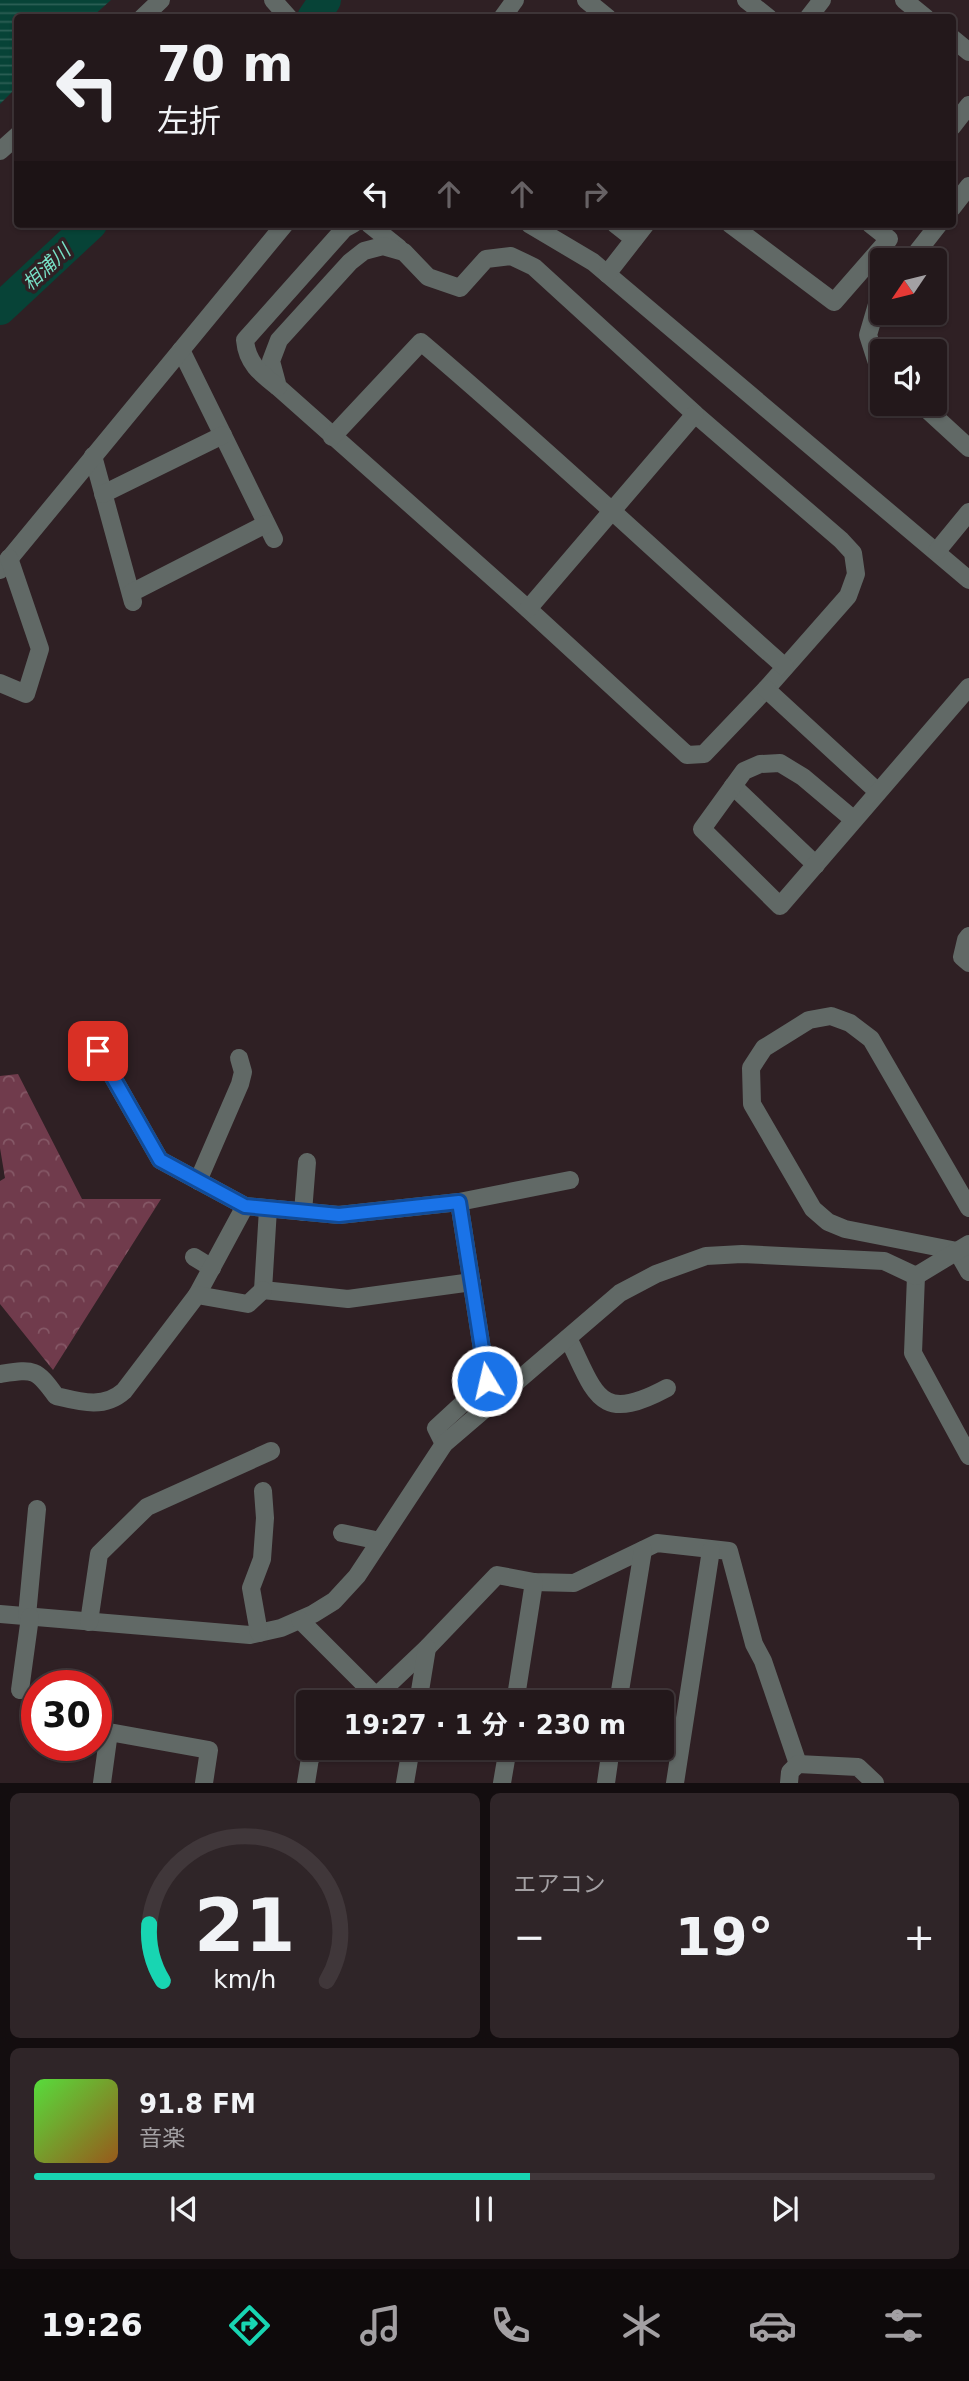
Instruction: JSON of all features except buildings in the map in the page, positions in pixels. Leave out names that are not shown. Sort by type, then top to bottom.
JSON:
[{"type":"street","points":[[146,14],[161,0]]},
{"type":"street","points":[[273,0],[285,14]]},
{"type":"street","points":[[586,0],[603,14]]},
{"type":"street","points":[[746,0],[764,14]]},
{"type":"street","points":[[811,14],[822,0]]},
{"type":"street","points":[[904,0],[921,14]]},
{"type":"street","points":[[956,122],[969,105]]},
{"type":"street","points":[[0,151],[14,139]]},
{"type":"street","points":[[956,203],[969,186]]},
{"type":"street","points":[[0,682],[26,694],[40,649],[5,564],[282,228]]},
{"type":"street","points":[[346,228],[245,340],[246,354],[256,370],[528,609],[687,755],[704,754],[848,596],[856,574],[853,553],[534,267],[511,256],[486,259],[460,288],[428,277],[404,252],[374,228]]},
{"type":"street","points":[[536,228],[593,262],[969,580]]},
{"type":"street","points":[[620,228],[634,239]]},
{"type":"street","points":[[607,274],[643,228]]},
{"type":"street","points":[[735,228],[834,302],[889,239],[875,228]]},
{"type":"street","points":[[920,248],[936,228]]},
{"type":"street","points":[[278,387],[271,361],[279,340],[350,262],[364,251],[383,246],[404,252]]},
{"type":"street","points":[[332,437],[421,342],[519,425],[610,511],[785,667]]},
{"type":"street","points":[[93,456],[132,598],[270,531],[181,350]]},
{"type":"street","points":[[528,609],[695,414]]},
{"type":"street","points":[[934,416],[969,448]]},
{"type":"street","points":[[103,494],[223,435]]},
{"type":"street","points":[[937,551],[969,512]]},
{"type":"street","points":[[854,820],[803,777],[780,762],[761,764],[744,771],[702,829],[780,906],[969,687]]},
{"type":"street","points":[[766,689],[878,792]]},
{"type":"street","points":[[733,786],[816,864]]},
{"type":"street","points":[[969,936],[962,957],[969,963]]},
{"type":"street","points":[[963,1247],[845,1228],[828,1222],[814,1209],[752,1104],[751,1068],[764,1048],[809,1020],[831,1016],[850,1023],[871,1039],[969,1208]]},
{"type":"street","points":[[112,1043],[98,1051],[160,1160],[245,1206],[339,1215],[554,1191],[570,1180]]},
{"type":"street","points":[[198,1181],[240,1084],[243,1072],[240,1058]]},
{"type":"street","points":[[303,1212],[307,1162]]},
{"type":"street","points":[[444,1444],[436,1428],[487,1381],[459,1202]]},
{"type":"street","points":[[0,1374],[25,1370],[42,1376],[56,1396],[90,1405],[115,1399],[129,1370],[197,1296],[245,1206]]},
{"type":"street","points":[[197,1296],[248,1304],[263,1290],[268,1209]]},
{"type":"street","points":[[963,1247],[969,1272]]},
{"type":"street","points":[[916,1276],[963,1247]]},
{"type":"street","points":[[0,1614],[250,1635],[282,1628],[334,1601],[357,1576],[444,1444],[620,1293],[656,1274],[706,1256],[742,1254],[884,1261],[916,1276]]},
{"type":"street","points":[[194,1257],[212,1268]]},
{"type":"street","points":[[916,1276],[913,1353],[969,1455]]},
{"type":"street","points":[[263,1290],[348,1298],[472,1282]]},
{"type":"street","points":[[568,1338],[595,1393],[607,1402],[626,1405],[643,1401],[667,1388]]},
{"type":"street","points":[[89,1622],[99,1554],[147,1507],[271,1451]]},
{"type":"street","points":[[259,1633],[251,1588],[262,1559],[265,1518],[263,1491]]},
{"type":"street","points":[[20,1690],[37,1509]]},
{"type":"street","points":[[342,1533],[380,1541]]},
{"type":"street","points":[[383,1690],[497,1575],[534,1582],[574,1583],[657,1543],[729,1551],[754,1644],[763,1661],[798,1764]]},
{"type":"street","points":[[620,1690],[643,1550]]},
{"type":"street","points":[[675,1783],[711,1550]]},
{"type":"street","points":[[517,1690],[534,1582]]},
{"type":"street","points":[[300,1620],[363,1690]]},
{"type":"street","points":[[420,1690],[427,1648]]},
{"type":"street","points":[[102,1783],[110,1731],[209,1750],[204,1783]]},
{"type":"street","points":[[306,1783],[310,1760]]},
{"type":"street","points":[[405,1783],[409,1760]]},
{"type":"street","points":[[502,1783],[506,1760]]},
{"type":"street","points":[[606,1783],[609,1760]]},
{"type":"street","points":[[789,1783],[790,1772],[798,1764],[858,1767],[875,1783]]},
{"type":"green space","points":[[18,1074],[82,1199],[161,1199],[53,1370],[0,1304],[0,1181],[5,1178],[0,1148],[0,1076]]},
{"type":"shaded area","points":[[0,0],[111,0],[95,14],[14,14],[14,90],[0,104]]},
{"type":"waterway","name":"相浦川","points":[[316,14],[325,0]]},
{"type":"waterway","name":"相浦川","points":[[0,309],[87,228]]},
{"type":"route","points":[[98,1051],[160,1160],[245,1206],[339,1215],[459,1202],[487,1381]]}]
